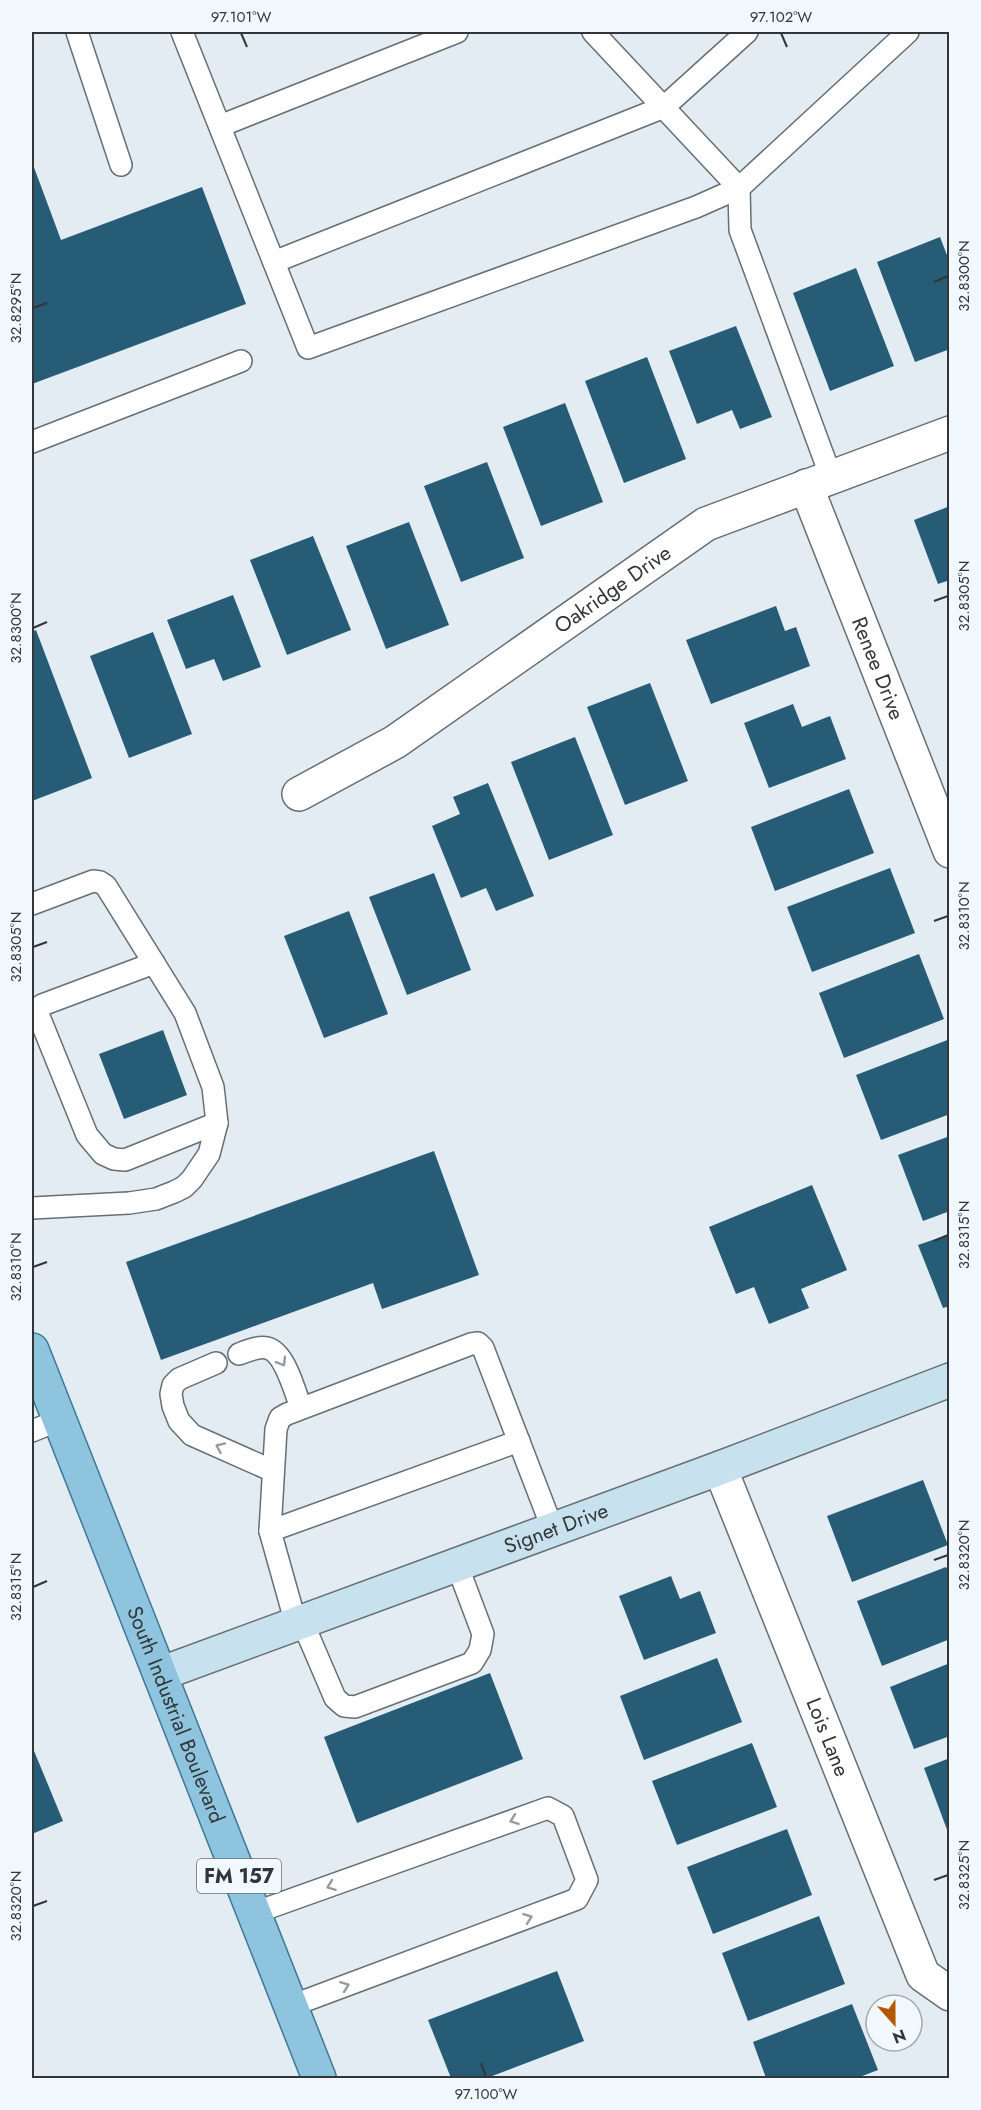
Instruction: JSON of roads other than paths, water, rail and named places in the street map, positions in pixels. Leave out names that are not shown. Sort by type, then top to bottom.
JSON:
[{"type":"main road","name":"South Industrial Boulevard","points":[[32,1350],[45,1425],[160,1674],[319,2079]]},
{"type":"street","name":"Oakridge Drive","points":[[299,794],[395,742],[706,524],[950,433]]},
{"type":"street","name":"Renee Drive","points":[[819,482],[950,851]]},
{"type":"street","name":"Signet Drive","points":[[160,1674],[720,1468],[950,1380]]},
{"type":"street","name":"Lois Lane","points":[[720,1468],[923,1975],[950,1994]]},
{"type":"lane","points":[[77,32],[121,165]]},
{"type":"lane","points":[[182,32],[308,348],[696,207],[739,188],[908,32]]},
{"type":"lane","points":[[220,126],[458,32]]},
{"type":"lane","points":[[593,32],[739,188],[740,230],[819,482]]},
{"type":"lane","points":[[274,262],[664,107],[747,32]]},
{"type":"lane","points":[[32,442],[241,361]]},
{"type":"lane","points":[[32,904],[93,881],[106,886],[185,1013],[213,1087],[217,1123],[209,1155],[192,1179],[184,1187],[174,1192],[156,1199],[129,1203],[32,1208]]},
{"type":"lane","points":[[154,963],[42,1005],[38,1009],[42,1025],[87,1135],[103,1154],[114,1159],[125,1160],[217,1123]]},
{"type":"lane","points":[[457,1564],[483,1634],[480,1650],[472,1663],[355,1707],[344,1706],[335,1698],[299,1623],[270,1531],[276,1429],[280,1418],[301,1408],[478,1343],[483,1347],[553,1530]]},
{"type":"lane","points":[[239,1354],[266,1348],[276,1352],[283,1362],[301,1408]]},
{"type":"lane","points":[[216,1363],[179,1379],[173,1385],[171,1394],[173,1406],[179,1421],[192,1435],[273,1471]]},
{"type":"lane","points":[[270,1531],[519,1441]]},
{"type":"lane","points":[[254,1913],[548,1808],[563,1816],[587,1880],[577,1899],[291,2006]]}]
